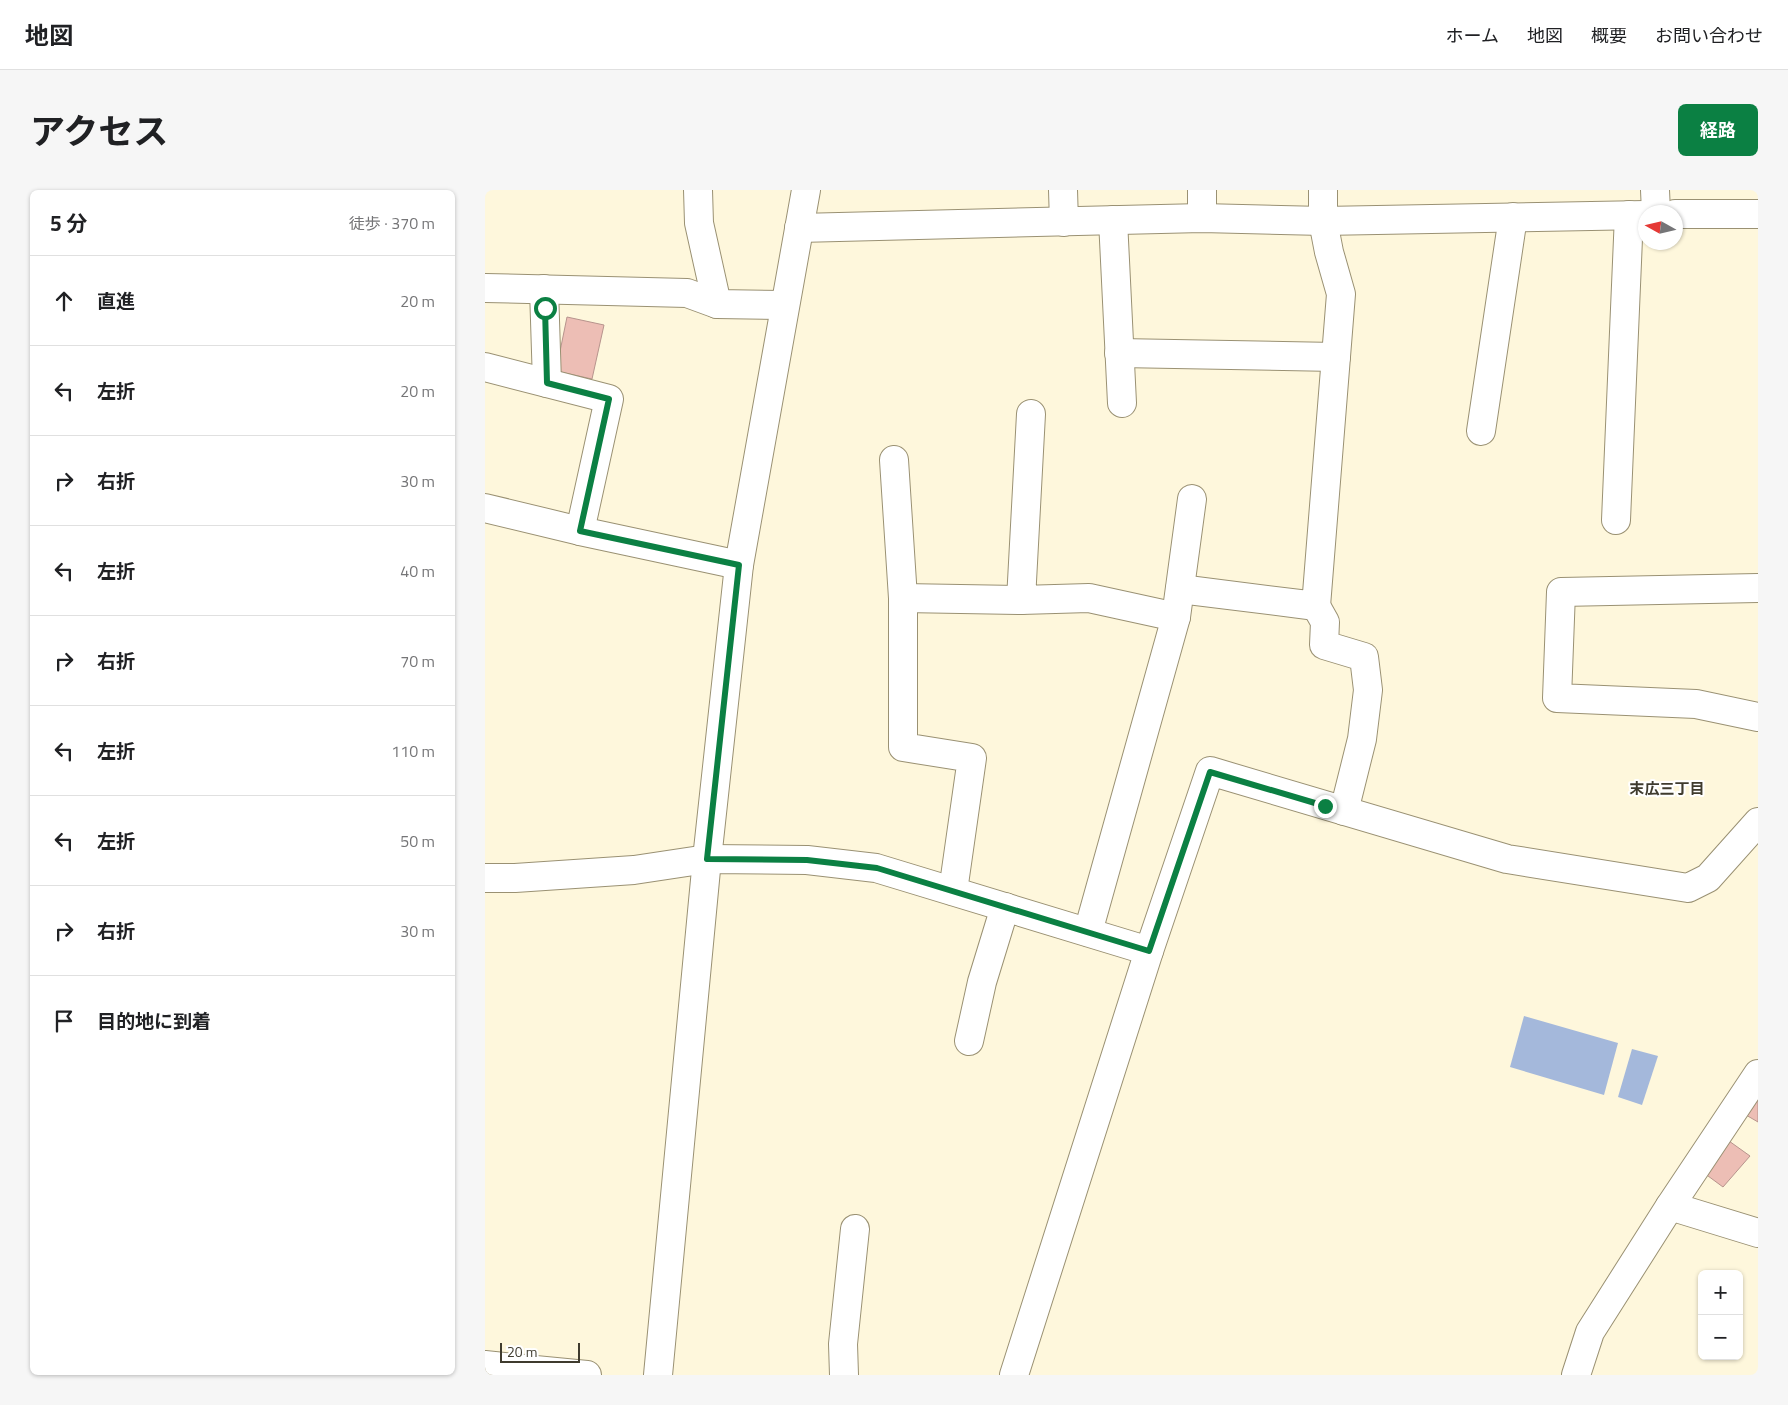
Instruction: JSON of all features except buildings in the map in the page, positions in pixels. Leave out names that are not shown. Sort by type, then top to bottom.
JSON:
[{"type":"street","points":[[698,190],[699,223],[717,304]]},
{"type":"street","points":[[658,1375],[707,859],[739,565],[806,190]]},
{"type":"street","points":[[1063,190],[1064,222]]},
{"type":"street","points":[[1202,190],[1202,218]]},
{"type":"street","points":[[1323,190],[1323,220],[1329,252],[1341,294],[1316,606],[1325,622],[1324,645],[1364,657],[1368,690],[1362,739],[1344,811]]},
{"type":"street","points":[[1655,190],[1656,205]]},
{"type":"street","points":[[1683,214],[1758,214]]},
{"type":"street","points":[[799,228],[1202,218],[1323,220],[1637,215],[1616,520]]},
{"type":"street","points":[[1481,431],[1513,216]]},
{"type":"street","points":[[1113,220],[1122,404]]},
{"type":"street","points":[[485,288],[687,292],[717,304],[784,305]]},
{"type":"street","points":[[544,289],[547,383]]},
{"type":"street","points":[[1119,353],[1336,357]]},
{"type":"street","points":[[485,367],[609,399],[580,531]]},
{"type":"street","points":[[1021,600],[1031,414]]},
{"type":"street","points":[[894,460],[903,598],[903,747],[972,758],[953,891]]},
{"type":"street","points":[[1088,932],[1176,617],[1192,499]]},
{"type":"street","points":[[485,508],[580,531],[739,565]]},
{"type":"street","points":[[1758,588],[1561,592],[1557,698],[1696,704],[1758,717]]},
{"type":"street","points":[[1180,589],[1316,606]]},
{"type":"street","points":[[903,598],[1021,600],[1089,598],[1176,617]]},
{"type":"street","points":[[1014,1375],[1149,951],[1210,772],[1507,860],[1688,888],[1708,878],[1758,822]]},
{"type":"street","points":[[485,878],[515,878],[635,870],[707,859],[807,860],[877,868],[1149,951]]},
{"type":"street","points":[[969,1041],[982,982],[1005,907]]},
{"type":"street","points":[[1576,1375],[1590,1332],[1669,1206],[1758,1074]]},
{"type":"street","points":[[1669,1206],[1758,1233]]},
{"type":"street","points":[[844,1375],[843,1344],[855,1228]]},
{"type":"street","points":[[485,1365],[587,1375]]},
{"type":"water","points":[[1524,1016],[1618,1043],[1604,1095],[1510,1067]]},
{"type":"water","points":[[1632,1049],[1658,1056],[1642,1105],[1618,1097]]},
{"type":"district","name":"末広三丁目","points":[[1667,788]]},
{"type":"route","points":[[545,308],[547,383],[609,399],[580,531],[739,565],[707,859],[807,860],[877,868],[1149,951],[1210,772],[1325,806]]}]
